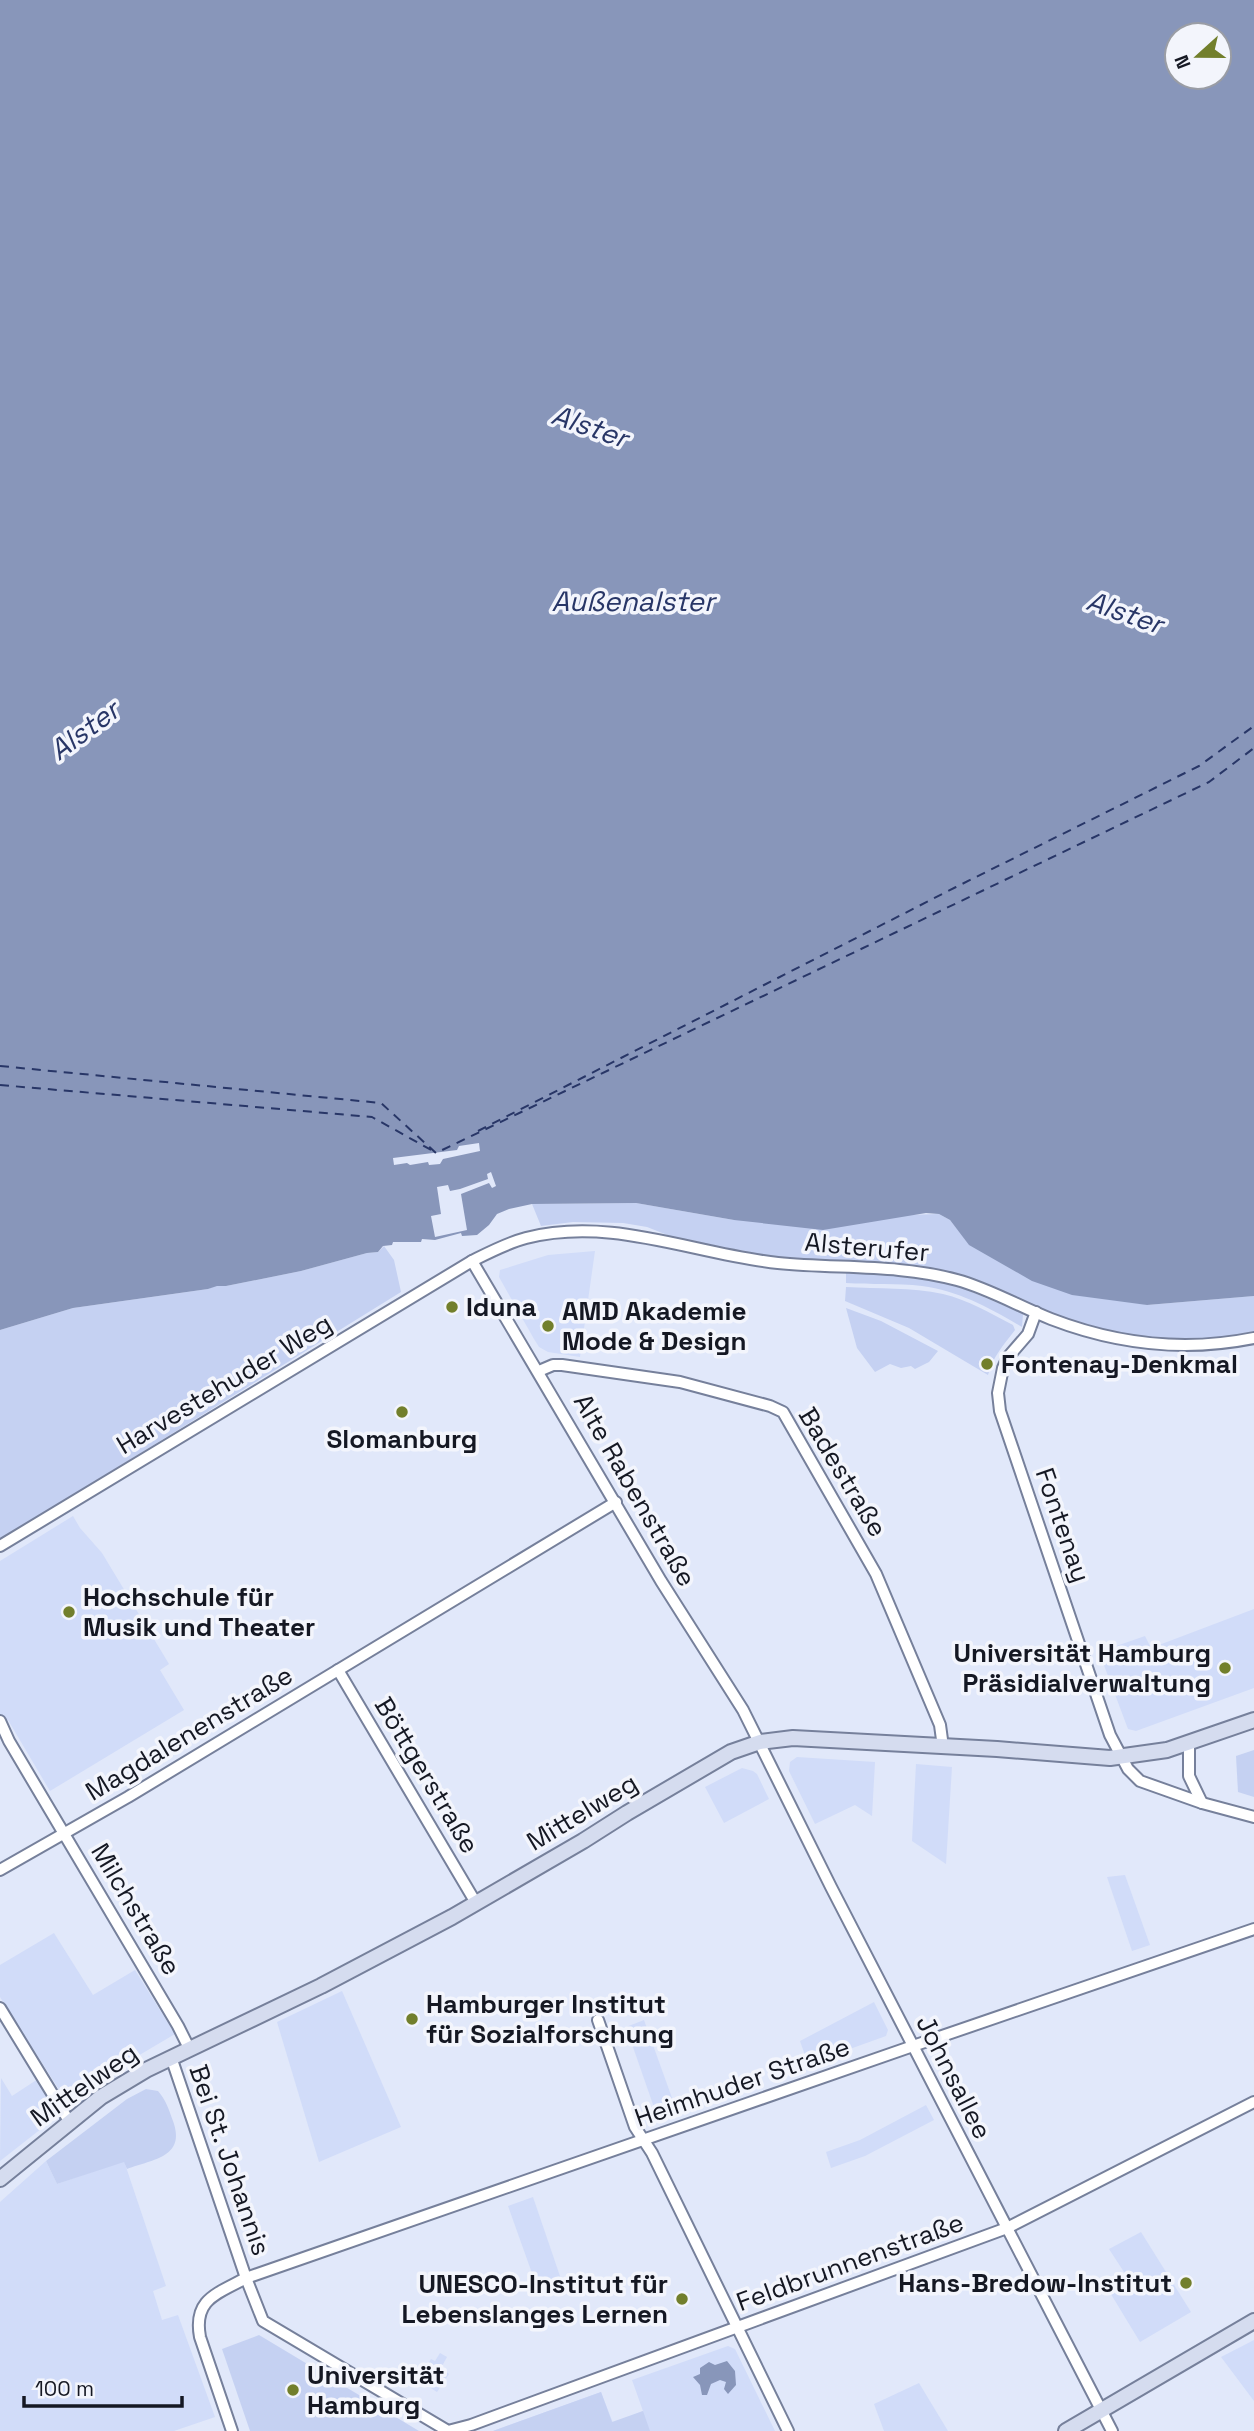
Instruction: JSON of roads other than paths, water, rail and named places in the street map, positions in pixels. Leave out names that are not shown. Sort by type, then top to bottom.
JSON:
[{"type":"street","name":"Alsterufer","points":[[472,1261],[514,1242],[544,1234],[571,1231],[612,1232],[776,1263],[930,1274],[966,1283],[1096,1333],[1151,1344],[1195,1346],[1254,1338]]},
{"type":"street","name":"Alte Rabenstraße","points":[[472,1261],[661,1581],[743,1710],[760,1742]]},
{"type":"street","name":"Harvestehuder Weg","points":[[0,1546],[472,1261]]},
{"type":"street","name":"Fontenay","points":[[1036,1312],[1028,1334],[1008,1357],[1003,1368],[998,1393],[1000,1411],[1110,1735],[1128,1769],[1140,1781],[1202,1803],[1254,1816]]},
{"type":"street","name":"Badestraße","points":[[539,1371],[553,1364],[680,1382],[777,1409],[787,1418],[877,1575],[940,1725],[943,1746]]},
{"type":"street","name":"Magdalenenstraße","points":[[0,1870],[65,1834],[615,1502]]},
{"type":"street","name":"Böttgerstraße","points":[[338,1670],[476,1903]]},
{"type":"street","name":"Mittelweg","points":[[0,2179],[69,2121],[126,2081],[321,1986],[476,1903],[731,1752],[760,1742],[793,1738],[1101,1758],[1122,1757],[1167,1750],[1254,1720]]},
{"type":"street","name":"Milchstraße","points":[[0,1721],[4,1743],[65,1834],[189,2048]]},
{"type":"street","name":"Johnsallee","points":[[760,1742],[771,1769],[1112,2431]]},
{"type":"street","points":[[1189,1742],[1189,1776],[1202,1803]]},
{"type":"street","name":"Heimhuder Straße","points":[[232,2431],[200,2337],[199,2312],[205,2302],[246,2278],[1254,1929]]},
{"type":"street","points":[[0,2008],[69,2121]]},
{"type":"street","points":[[598,2020],[635,2127],[644,2140],[788,2431]]},
{"type":"street","name":"Bei St. Johannis","points":[[171,2057],[260,2317],[267,2325],[448,2431]]},
{"type":"street","name":"Feldbrunnenstraße","points":[[448,2431],[738,2328],[1007,2228],[1254,2102]]},
{"type":"street","points":[[1066,2431],[1254,2321]]},
{"type":"water","name":"Außenalster","points":[[0,0],[1254,0],[1254,1296],[1147,1305],[1072,1295],[1032,1281],[969,1245],[950,1220],[939,1214],[926,1213],[823,1230],[734,1220],[636,1203],[532,1204],[497,1214],[477,1235],[462,1236],[461,1233],[435,1240],[422,1239],[421,1242],[393,1242],[392,1245],[383,1246],[378,1252],[301,1271],[208,1289],[73,1308],[0,1330]]},
{"type":"water","points":[[727,2361],[735,2371],[736,2385],[728,2394],[724,2389],[726,2382],[720,2380],[711,2384],[707,2395],[702,2395],[700,2385],[693,2377],[700,2374],[700,2368],[709,2362],[715,2365]]},
{"type":"place","name":"Iduna","points":[[452,1307]]},
{"type":"place","name":"AMD Akademie Mode & Design","points":[[548,1326]]},
{"type":"place","name":"Fontenay-Denkmal","points":[[987,1364]]},
{"type":"place","name":"Slomanburg","points":[[402,1412]]},
{"type":"place","name":"Hochschule für Musik und Theater","points":[[69,1612]]},
{"type":"place","name":"Universität Hamburg Präsidialverwaltung","points":[[1225,1668]]},
{"type":"place","name":"Hamburger Institut für Sozialforschung","points":[[412,2019]]},
{"type":"place","name":"Hans-Bredow-Institut","points":[[1186,2283]]},
{"type":"place","name":"UNESCO-Institut für Lebenslanges Lernen","points":[[682,2299]]},
{"type":"place","name":"Universität Hamburg","points":[[293,2390]]},
{"type":"water label","name":"Alster","points":[[590,426]]},
{"type":"water label","name":"Alster","points":[[1125,612]]},
{"type":"water label","name":"Alster","points":[[84,730]]}]
